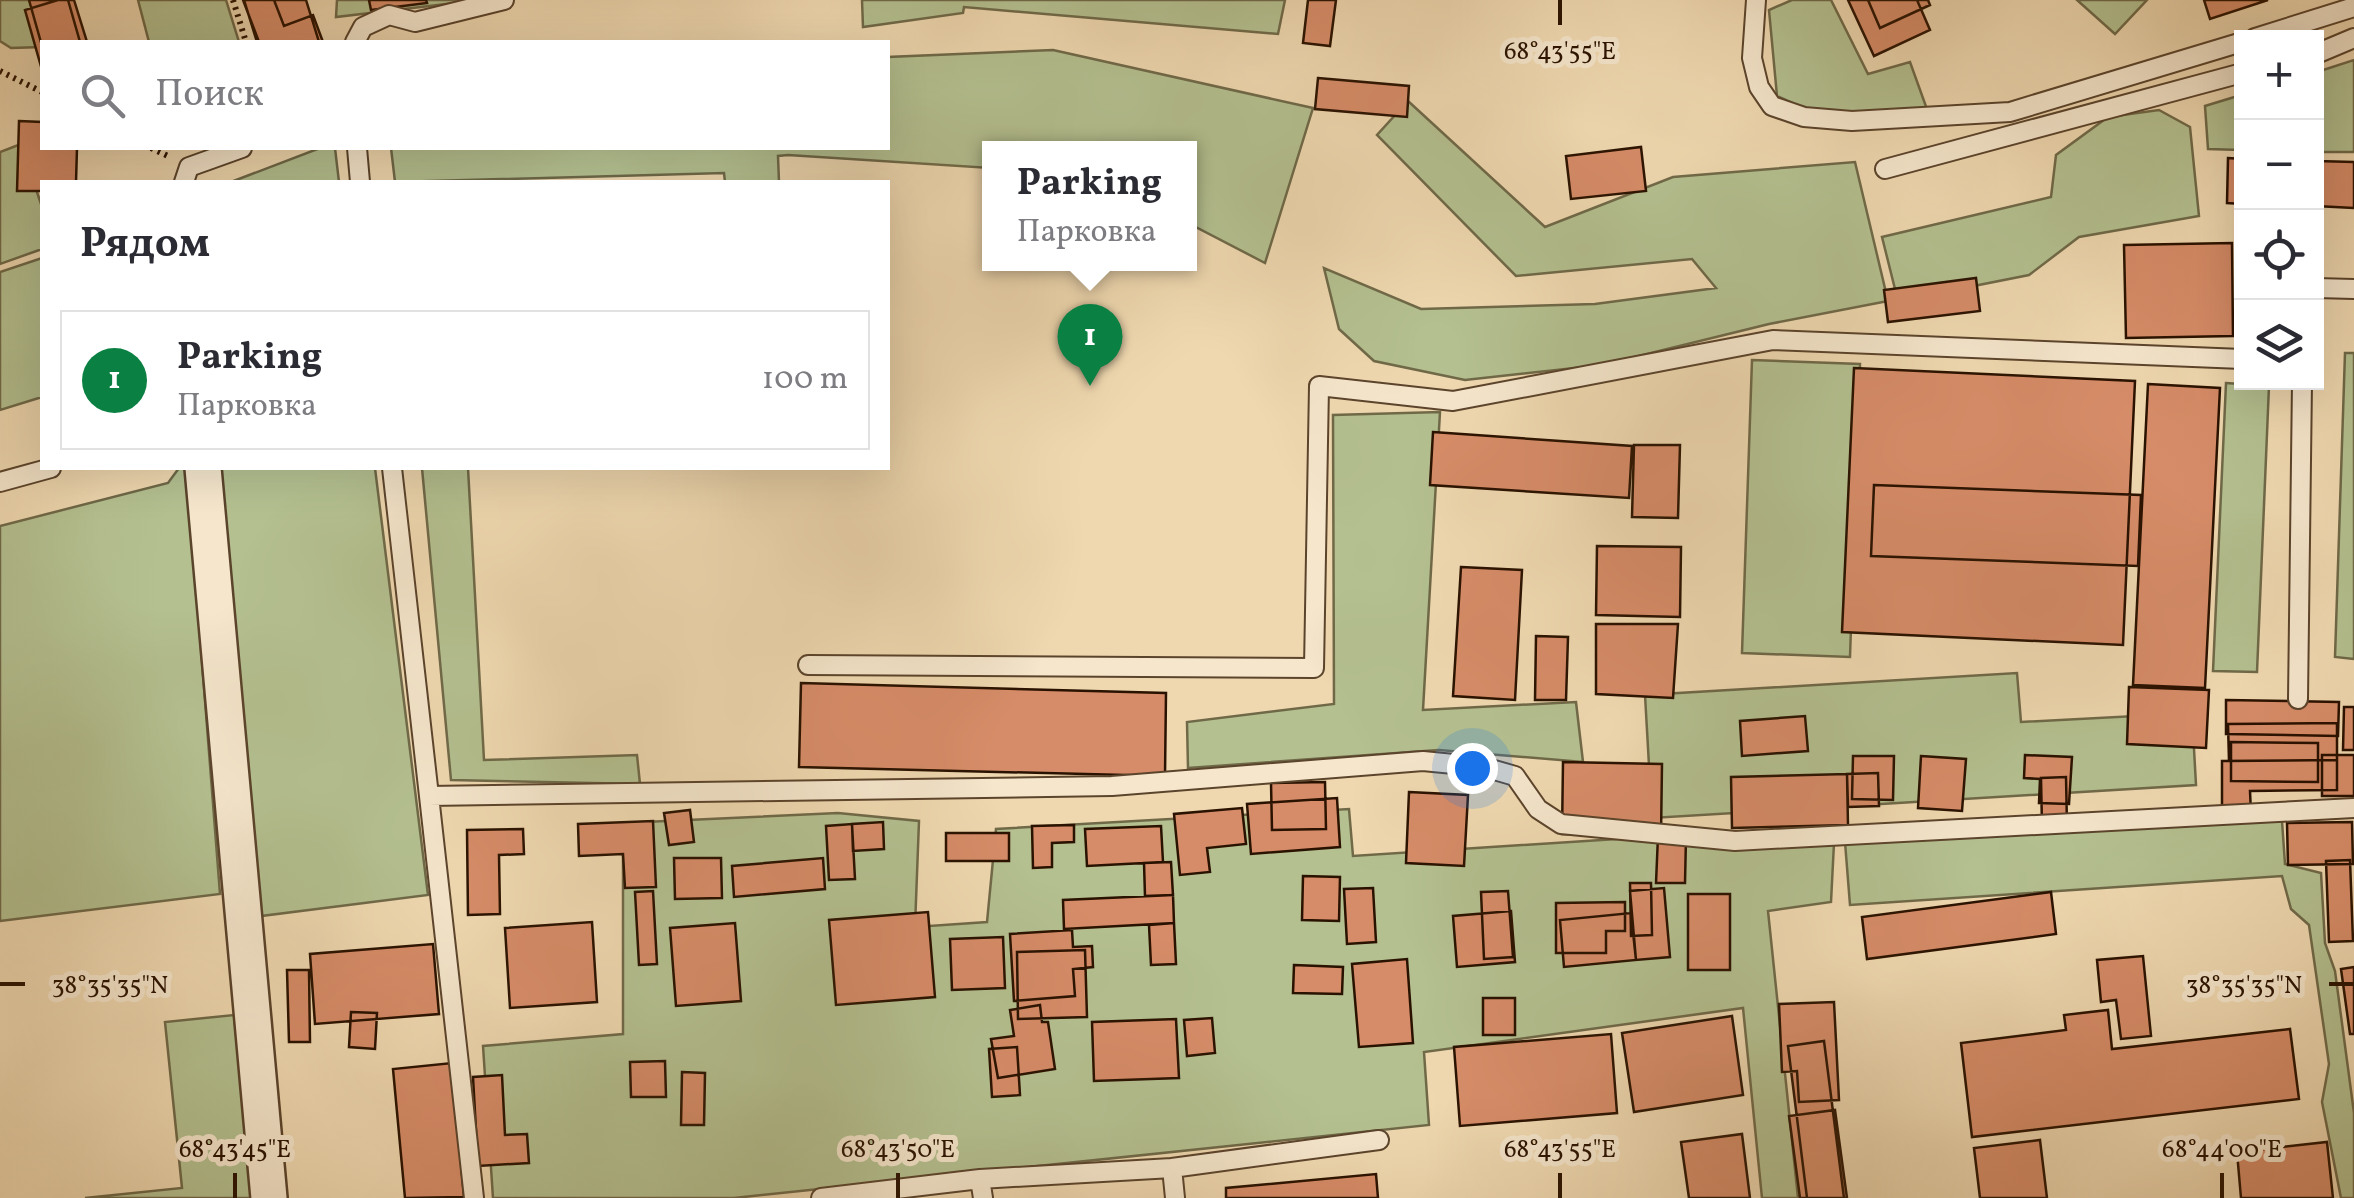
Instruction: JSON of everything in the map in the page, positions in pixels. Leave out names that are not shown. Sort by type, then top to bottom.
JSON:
[{"type":"street","points":[[203,470],[269,1198]]},
{"type":"lane","points":[[356,40],[363,27],[389,15],[415,22],[504,0]]},
{"type":"lane","points":[[1756,0],[1752,58],[1759,87],[1772,106],[1804,117],[1836,120],[2010,112],[2234,44]]},
{"type":"lane","points":[[2281,30],[2354,8]]},
{"type":"lane","points":[[2324,51],[2354,38]]},
{"type":"lane","points":[[1884,169],[2234,75]]},
{"type":"lane","points":[[185,180],[189,167],[236,150]]},
{"type":"lane","points":[[356,150],[360,180]]},
{"type":"lane","points":[[2324,288],[2354,289]]},
{"type":"lane","points":[[808,664],[1314,668],[1320,386],[1454,401],[1774,340],[2234,359]]},
{"type":"lane","points":[[2298,698],[2302,390]]},
{"type":"lane","points":[[0,482],[44,470]]},
{"type":"lane","points":[[392,470],[474,1198]]},
{"type":"lane","points":[[429,796],[1112,786],[1424,761],[1484,767],[1515,776],[1538,808],[1561,824],[1735,842],[2354,808]]},
{"type":"lane","points":[[821,1198],[981,1189],[1379,1140]]},
{"type":"lane","points":[[1172,1168],[1175,1198]]},
{"type":"path","points":[[233,0],[245,40]]},
{"type":"path","points":[[0,71],[40,91]]},
{"type":"green space","points":[[0,0],[39,0],[40,47],[11,48],[0,41]]},
{"type":"green space","points":[[138,0],[226,0],[238,40],[148,40]]},
{"type":"green space","points":[[337,0],[480,0],[336,17]]},
{"type":"green space","points":[[862,0],[1285,0],[1278,34],[964,7],[963,13],[863,27]]},
{"type":"green space","points":[[1792,0],[1831,0],[1868,74],[1910,62],[1928,112],[1812,112],[1777,96],[1769,10]]},
{"type":"green space","points":[[2077,0],[2147,0],[2115,34]]},
{"type":"green space","points":[[1053,50],[1313,108],[1265,263],[1197,228],[1197,141],[982,141],[982,167],[788,155],[778,156],[779,180],[725,180],[724,173],[395,180],[391,150],[890,150],[890,57]]},
{"type":"green space","points":[[2354,60],[2354,152],[2324,152],[2324,70]]},
{"type":"green space","points":[[2234,97],[2234,150],[2208,149],[2205,106]]},
{"type":"green space","points":[[1408,101],[1545,227],[1673,177],[1855,162],[1888,301],[1769,324],[1602,365],[1465,380],[1374,361],[1339,329],[1324,268],[1421,309],[1595,304],[1716,288],[1692,259],[1516,276],[1377,135]]},
{"type":"green space","points":[[2159,110],[2190,127],[2199,216],[2079,237],[2029,275],[1898,301],[1882,237],[2051,197],[2056,155],[2108,117]]},
{"type":"green space","points":[[21,144],[40,201],[40,250],[0,264],[0,152]]},
{"type":"green space","points":[[315,150],[335,150],[339,180],[236,180]]},
{"type":"green space","points":[[40,259],[40,398],[0,410],[0,272]]},
{"type":"green space","points":[[2345,353],[2354,353],[2354,659],[2335,657]]},
{"type":"green space","points":[[1752,360],[1860,364],[1850,657],[1742,653]]},
{"type":"green space","points":[[2226,383],[2234,384],[2234,390],[2269,390],[2257,672],[2213,671]]},
{"type":"green space","points":[[1440,412],[1423,710],[1576,702],[1583,762],[1439,750],[1188,768],[1187,722],[1334,704],[1333,415]]},
{"type":"green space","points":[[178,470],[187,470],[220,894],[0,921],[0,526],[168,483]]},
{"type":"green space","points":[[219,470],[375,470],[428,895],[261,916]]},
{"type":"green space","points":[[422,470],[468,470],[484,760],[637,755],[640,784],[451,780]]},
{"type":"green space","points":[[2017,673],[2021,722],[2192,713],[2196,785],[1652,818],[1645,695]]},
{"type":"green space","points":[[1349,809],[1353,856],[1648,837],[1834,843],[1831,902],[1768,911],[1798,1198],[1762,1198],[1743,1008],[1424,1052],[1429,1125],[734,1198],[493,1198],[483,1046],[623,1034],[623,823],[838,813],[919,821],[915,927],[987,922],[996,829]]},
{"type":"green space","points":[[2282,821],[2285,864],[2321,873],[2325,943],[2335,971],[2354,1113],[2354,1198],[2341,1198],[2322,1102],[2329,1064],[2309,925],[2291,909],[2282,876],[1850,905],[1845,842]]},
{"type":"green space","points":[[234,1015],[253,1198],[85,1198],[182,1188],[165,1022]]},
{"type":"building","points":[[29,0],[74,0],[86,40],[40,40]]},
{"type":"building","points":[[68,0],[79,40],[40,40],[40,63],[25,10]]},
{"type":"building","points":[[243,0],[274,0],[284,26],[313,15],[322,40],[258,40]]},
{"type":"building","points":[[244,0],[306,0],[318,40],[256,40]]},
{"type":"building","points":[[369,0],[426,0],[427,3],[371,10]]},
{"type":"building","points":[[1308,0],[1336,0],[1330,46],[1303,43]]},
{"type":"building","points":[[1848,0],[1917,0],[1930,30],[1874,56]]},
{"type":"building","points":[[1868,0],[1928,0],[1930,5],[1880,28]]},
{"type":"building","points":[[2204,0],[2268,0],[2210,19]]},
{"type":"building","points":[[1318,78],[1409,86],[1407,117],[1315,109]]},
{"type":"building","points":[[19,121],[40,122],[40,150],[77,150],[76,180],[40,180],[40,191],[17,191]]},
{"type":"building","points":[[1641,147],[1646,191],[1571,199],[1566,156]]},
{"type":"building","points":[[2228,158],[2234,158],[2234,203],[2227,203]]},
{"type":"building","points":[[2324,161],[2354,162],[2354,208],[2324,206]]},
{"type":"building","points":[[2232,243],[2233,336],[2126,338],[2124,245]]},
{"type":"building","points":[[1976,278],[1980,311],[1888,322],[1884,290]]},
{"type":"building","points":[[1854,368],[2135,381],[2123,645],[1842,632]]},
{"type":"building","points":[[2148,384],[2220,388],[2205,688],[2133,685]]},
{"type":"building","points":[[1433,432],[1632,446],[1629,498],[1430,485]]},
{"type":"building","points":[[1634,445],[1680,445],[1678,518],[1632,517]]},
{"type":"building","points":[[1874,485],[2141,495],[2138,566],[1871,556]]},
{"type":"building","points":[[1597,546],[1681,547],[1680,617],[1596,615]]},
{"type":"building","points":[[1461,567],[1522,570],[1515,700],[1453,696]]},
{"type":"building","points":[[1596,624],[1678,624],[1673,698],[1596,694]]},
{"type":"building","points":[[1536,636],[1568,637],[1566,700],[1535,700]]},
{"type":"building","points":[[801,683],[1166,693],[1165,776],[799,767]]},
{"type":"building","points":[[2129,687],[2209,690],[2206,748],[2127,744]]},
{"type":"building","points":[[2226,700],[2339,702],[2338,736],[2226,734]]},
{"type":"building","points":[[2344,707],[2354,707],[2354,750],[2343,750]]},
{"type":"building","points":[[1805,716],[1808,751],[1742,756],[1740,721]]},
{"type":"building","points":[[2337,723],[2337,760],[2229,761],[2228,724]]},
{"type":"building","points":[[2231,742],[2318,743],[2318,782],[2231,781]]},
{"type":"building","points":[[2025,755],[2072,757],[2069,804],[2039,803],[2040,779],[2024,778]]},
{"type":"building","points":[[2322,755],[2354,755],[2354,796],[2322,796]]},
{"type":"building","points":[[1853,756],[1894,756],[1893,800],[1852,799]]},
{"type":"building","points":[[1921,756],[1966,759],[1962,811],[1918,808]]},
{"type":"building","points":[[2337,760],[2337,790],[2250,791],[2251,813],[2222,813],[2222,761]]},
{"type":"building","points":[[1563,762],[1662,764],[1661,836],[1562,834]]},
{"type":"building","points":[[1878,773],[1879,806],[1848,807],[1847,774]]},
{"type":"building","points":[[1847,774],[1848,825],[1732,828],[1731,777]]},
{"type":"building","points":[[2066,777],[2067,825],[2042,826],[2041,778]]},
{"type":"building","points":[[1325,782],[1326,829],[1272,830],[1271,783]]},
{"type":"building","points":[[1409,792],[1468,795],[1464,866],[1406,863]]},
{"type":"building","points":[[1337,798],[1340,847],[1251,854],[1247,804]]},
{"type":"building","points":[[1242,808],[1246,844],[1207,848],[1210,872],[1180,875],[1174,814]]},
{"type":"building","points":[[690,810],[694,842],[669,845],[664,813]]},
{"type":"building","points":[[653,821],[656,887],[625,888],[623,854],[579,856],[578,824]]},
{"type":"building","points":[[883,822],[884,849],[853,851],[852,824]]},
{"type":"building","points":[[2352,822],[2353,864],[2288,865],[2287,823]]},
{"type":"building","points":[[852,824],[855,879],[829,880],[826,826]]},
{"type":"building","points":[[1074,825],[1074,842],[1052,843],[1052,867],[1033,868],[1032,826]]},
{"type":"building","points":[[1161,826],[1163,862],[1087,866],[1085,829]]},
{"type":"building","points":[[523,829],[524,854],[499,855],[500,914],[468,915],[467,830]]},
{"type":"building","points":[[946,833],[1009,833],[1009,861],[946,861]]},
{"type":"building","points":[[1658,836],[1686,837],[1685,883],[1656,883]]},
{"type":"building","points":[[674,858],[721,858],[722,898],[675,899]]},
{"type":"building","points":[[823,858],[825,889],[734,897],[732,866]]},
{"type":"building","points":[[2350,860],[2353,941],[2329,942],[2326,861]]},
{"type":"building","points":[[1171,862],[1173,895],[1145,896],[1144,863]]},
{"type":"building","points":[[1303,876],[1340,877],[1339,921],[1302,920]]},
{"type":"building","points":[[1630,883],[1651,883],[1652,935],[1631,936]]},
{"type":"building","points":[[1373,888],[1376,942],[1347,944],[1344,889]]},
{"type":"building","points":[[1664,888],[1670,957],[1636,960],[1630,891]]},
{"type":"building","points":[[653,891],[657,964],[639,965],[635,892]]},
{"type":"building","points":[[1508,891],[1513,957],[1484,959],[1481,892]]},
{"type":"building","points":[[2051,892],[2056,934],[1867,959],[1862,917]]},
{"type":"building","points":[[1688,894],[1730,894],[1730,970],[1688,970]]},
{"type":"building","points":[[1173,895],[1174,923],[1064,929],[1063,900]]},
{"type":"building","points":[[1625,902],[1625,931],[1606,931],[1606,953],[1556,953],[1556,903]]},
{"type":"building","points":[[1511,911],[1515,962],[1457,967],[1453,916]]},
{"type":"building","points":[[928,912],[935,997],[836,1005],[829,920]]},
{"type":"building","points":[[1631,913],[1636,960],[1564,967],[1560,920]]},
{"type":"building","points":[[592,922],[597,1002],[510,1008],[505,928]]},
{"type":"building","points":[[735,923],[741,1001],[676,1006],[670,928]]},
{"type":"building","points":[[1174,923],[1176,964],[1151,965],[1149,925]]},
{"type":"building","points":[[1072,930],[1073,947],[1092,946],[1093,967],[1073,969],[1075,996],[1014,1001],[1010,934]]},
{"type":"building","points":[[1003,937],[1005,988],[952,990],[950,939]]},
{"type":"building","points":[[433,944],[439,1014],[315,1024],[310,954]]},
{"type":"building","points":[[1085,950],[1087,1017],[1018,1019],[1017,952]]},
{"type":"building","points":[[2143,956],[2151,1036],[2121,1039],[2116,1000],[2101,1002],[2097,960]]},
{"type":"building","points":[[1407,959],[1413,1043],[1359,1047],[1352,964]]},
{"type":"building","points":[[1294,965],[1343,967],[1342,994],[1293,993]]},
{"type":"building","points":[[2354,967],[2354,1034],[2350,1034],[2341,969]]},
{"type":"building","points":[[287,970],[309,970],[310,1042],[289,1042]]},
{"type":"building","points":[[1483,998],[1515,998],[1515,1035],[1483,1035]]},
{"type":"building","points":[[1834,1002],[1839,1100],[1799,1102],[1797,1071],[1782,1072],[1779,1004]]},
{"type":"building","points":[[1040,1005],[1042,1022],[1048,1022],[1055,1069],[998,1078],[991,1039],[1014,1036],[1010,1010]]},
{"type":"building","points":[[2108,1010],[2112,1049],[2290,1029],[2299,1099],[1972,1137],[1961,1043],[2066,1030],[2064,1015]]},
{"type":"building","points":[[351,1012],[377,1013],[375,1049],[349,1047]]},
{"type":"building","points":[[1732,1016],[1743,1095],[1634,1112],[1622,1033]]},
{"type":"building","points":[[1212,1018],[1215,1053],[1187,1056],[1184,1020]]},
{"type":"building","points":[[1176,1019],[1179,1078],[1094,1081],[1092,1022]]},
{"type":"building","points":[[1611,1034],[1617,1113],[1460,1126],[1454,1047]]},
{"type":"building","points":[[1824,1041],[1844,1198],[1807,1198],[1788,1046]]},
{"type":"building","points":[[1017,1047],[1020,1095],[992,1097],[989,1049]]},
{"type":"building","points":[[665,1061],[666,1097],[631,1097],[630,1062]]},
{"type":"building","points":[[452,1063],[464,1197],[405,1198],[393,1069]]},
{"type":"building","points":[[682,1072],[705,1073],[704,1125],[681,1125]]},
{"type":"building","points":[[502,1075],[505,1135],[527,1134],[529,1163],[478,1166],[473,1077]]},
{"type":"building","points":[[1835,1110],[1847,1198],[1800,1198],[1789,1116]]},
{"type":"building","points":[[1742,1134],[1750,1198],[1689,1198],[1681,1142]]},
{"type":"building","points":[[2040,1140],[2047,1198],[1980,1198],[1974,1148]]},
{"type":"building","points":[[2327,1142],[2333,1198],[2241,1198],[2237,1152]]},
{"type":"building","points":[[1376,1174],[1378,1198],[1226,1198],[1226,1188]]},
{"type":"place","name":"Parking","points":[[1090,386]]}]
